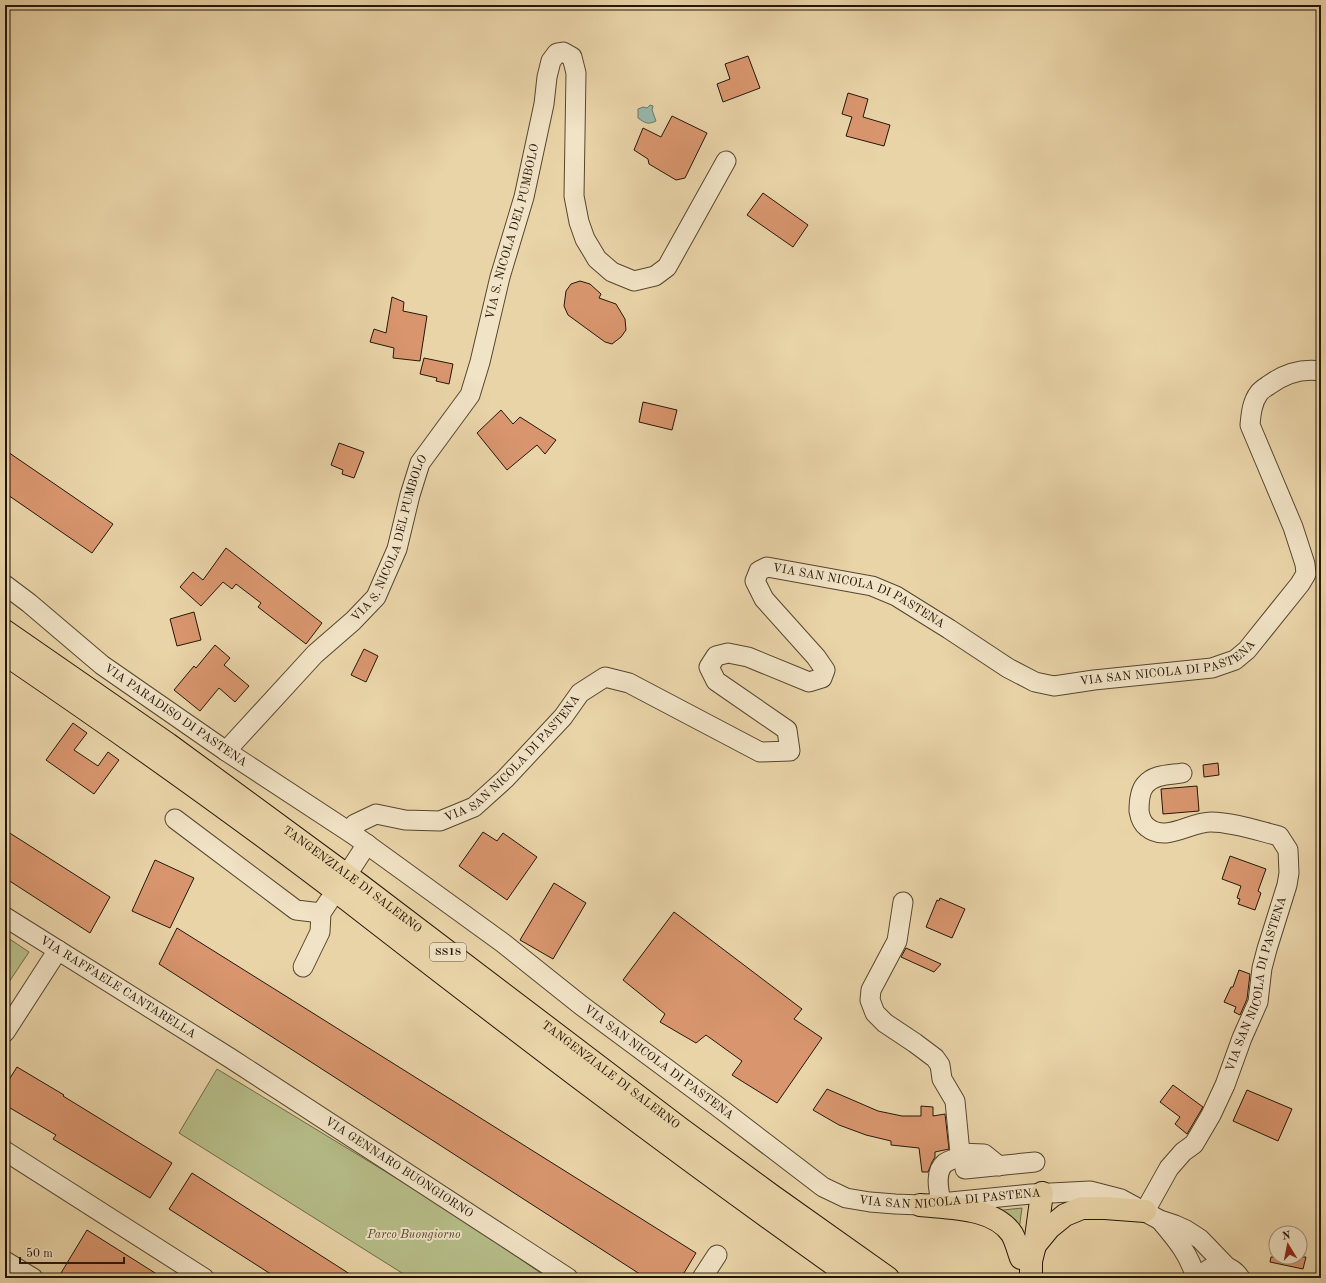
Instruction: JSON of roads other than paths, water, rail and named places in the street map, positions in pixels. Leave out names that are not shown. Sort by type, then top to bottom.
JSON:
[{"type":"highway","name":"TANGENZIALE DI SALERNO","points":[[5,631],[168,744],[360,885],[687,1134],[771,1195],[856,1268]]},
{"type":"highway","name":"TANGENZIALE DI SALERNO","points":[[5,654],[123,736],[262,837],[628,1115],[785,1230],[856,1268],[888,1278]]},
{"type":"highway","points":[[1024,1260],[1036,1194]]},
{"type":"highway","points":[[930,1204],[987,1215],[1000,1222],[1012,1235],[1024,1260]]},
{"type":"highway","points":[[1024,1260],[1049,1228],[1065,1215],[1082,1208],[1105,1208],[1153,1216]]},
{"type":"highway","points":[[1024,1260],[1031,1261],[1031,1278]]},
{"type":"highway","points":[[856,1268],[895,1278]]},
{"type":"street","name":"VIA S. NICOLA DEL PUMBOLO","points":[[226,751],[316,654],[353,621],[376,597],[397,549],[410,495],[420,463],[470,396],[480,362],[500,277],[524,197],[544,104],[547,77],[551,61],[557,53],[563,52],[572,57],[576,73],[574,196],[579,222],[585,239],[597,259],[612,272],[634,281],[655,276],[667,267],[726,161]]},
{"type":"street","name":"VIA SAN NICOLA DI PASTENA","points":[[1237,1275],[1200,1239],[1121,1199],[1090,1191],[1036,1194],[930,1204],[870,1202],[846,1198],[823,1187],[582,1006],[503,943],[360,840],[355,824],[376,814],[405,820],[440,821],[474,808],[505,779],[563,717],[580,693],[605,677],[629,683],[760,752],[790,752],[787,730],[716,681],[709,667],[716,656],[728,653],[748,657],[809,682],[822,678],[825,670],[816,657],[764,599],[756,581],[759,571],[767,567],[872,586],[896,596],[1008,668],[1035,682],[1054,686],[1094,680],[1212,668],[1235,660],[1247,650],[1300,584],[1313,574],[1305,564],[1293,527],[1250,425],[1252,408],[1259,392],[1274,381],[1291,373],[1313,370],[1321,371]]},
{"type":"street","name":"VIA PARADISO DI PASTENA","points":[[5,585],[29,603],[102,665],[226,751],[360,840]]},
{"type":"street","name":"VIA SAN NICOLA DI PASTENA","points":[[1153,1216],[1169,1168],[1183,1152],[1194,1144],[1211,1115],[1225,1085],[1242,1038],[1258,1002],[1265,955],[1287,885],[1289,873],[1288,850],[1279,836],[1245,827],[1211,822],[1194,825],[1164,834],[1152,831],[1144,824],[1140,814],[1139,804],[1144,786],[1151,780],[1160,776],[1182,773]]},
{"type":"street","points":[[175,819],[296,910],[325,907],[320,932],[303,967]]},
{"type":"street","points":[[352,866],[360,840]]},
{"type":"street","points":[[903,902],[897,941],[870,990],[870,1000],[875,1012],[885,1023],[935,1058],[940,1065],[942,1079],[955,1101],[962,1161]]},
{"type":"street","name":"VIA RAFFAELE CANTARELLA","points":[[5,917],[230,1058]]},
{"type":"street","points":[[5,1032],[58,950]]},
{"type":"street","name":"VIA GENNARO BUONGIORNO","points":[[230,1058],[568,1278]]},
{"type":"street","points":[[5,1151],[204,1278]]},
{"type":"street","points":[[930,1204],[940,1170],[945,1163],[956,1160],[962,1161],[984,1154],[999,1166],[1035,1162]]},
{"type":"street","name":"VIA SAN NICOLA DI PASTENA","points":[[1153,1216],[1178,1240],[1189,1257],[1196,1278]]},
{"type":"street","points":[[702,1278],[717,1255]]},
{"type":"street","points":[[5,1261],[33,1278]]},
{"type":"street","points":[[1201,1278],[1206,1271],[1211,1268],[1222,1266],[1237,1275]]},
{"type":"park label","name":"Parco Buongiorno","points":[[414,1235]]}]
